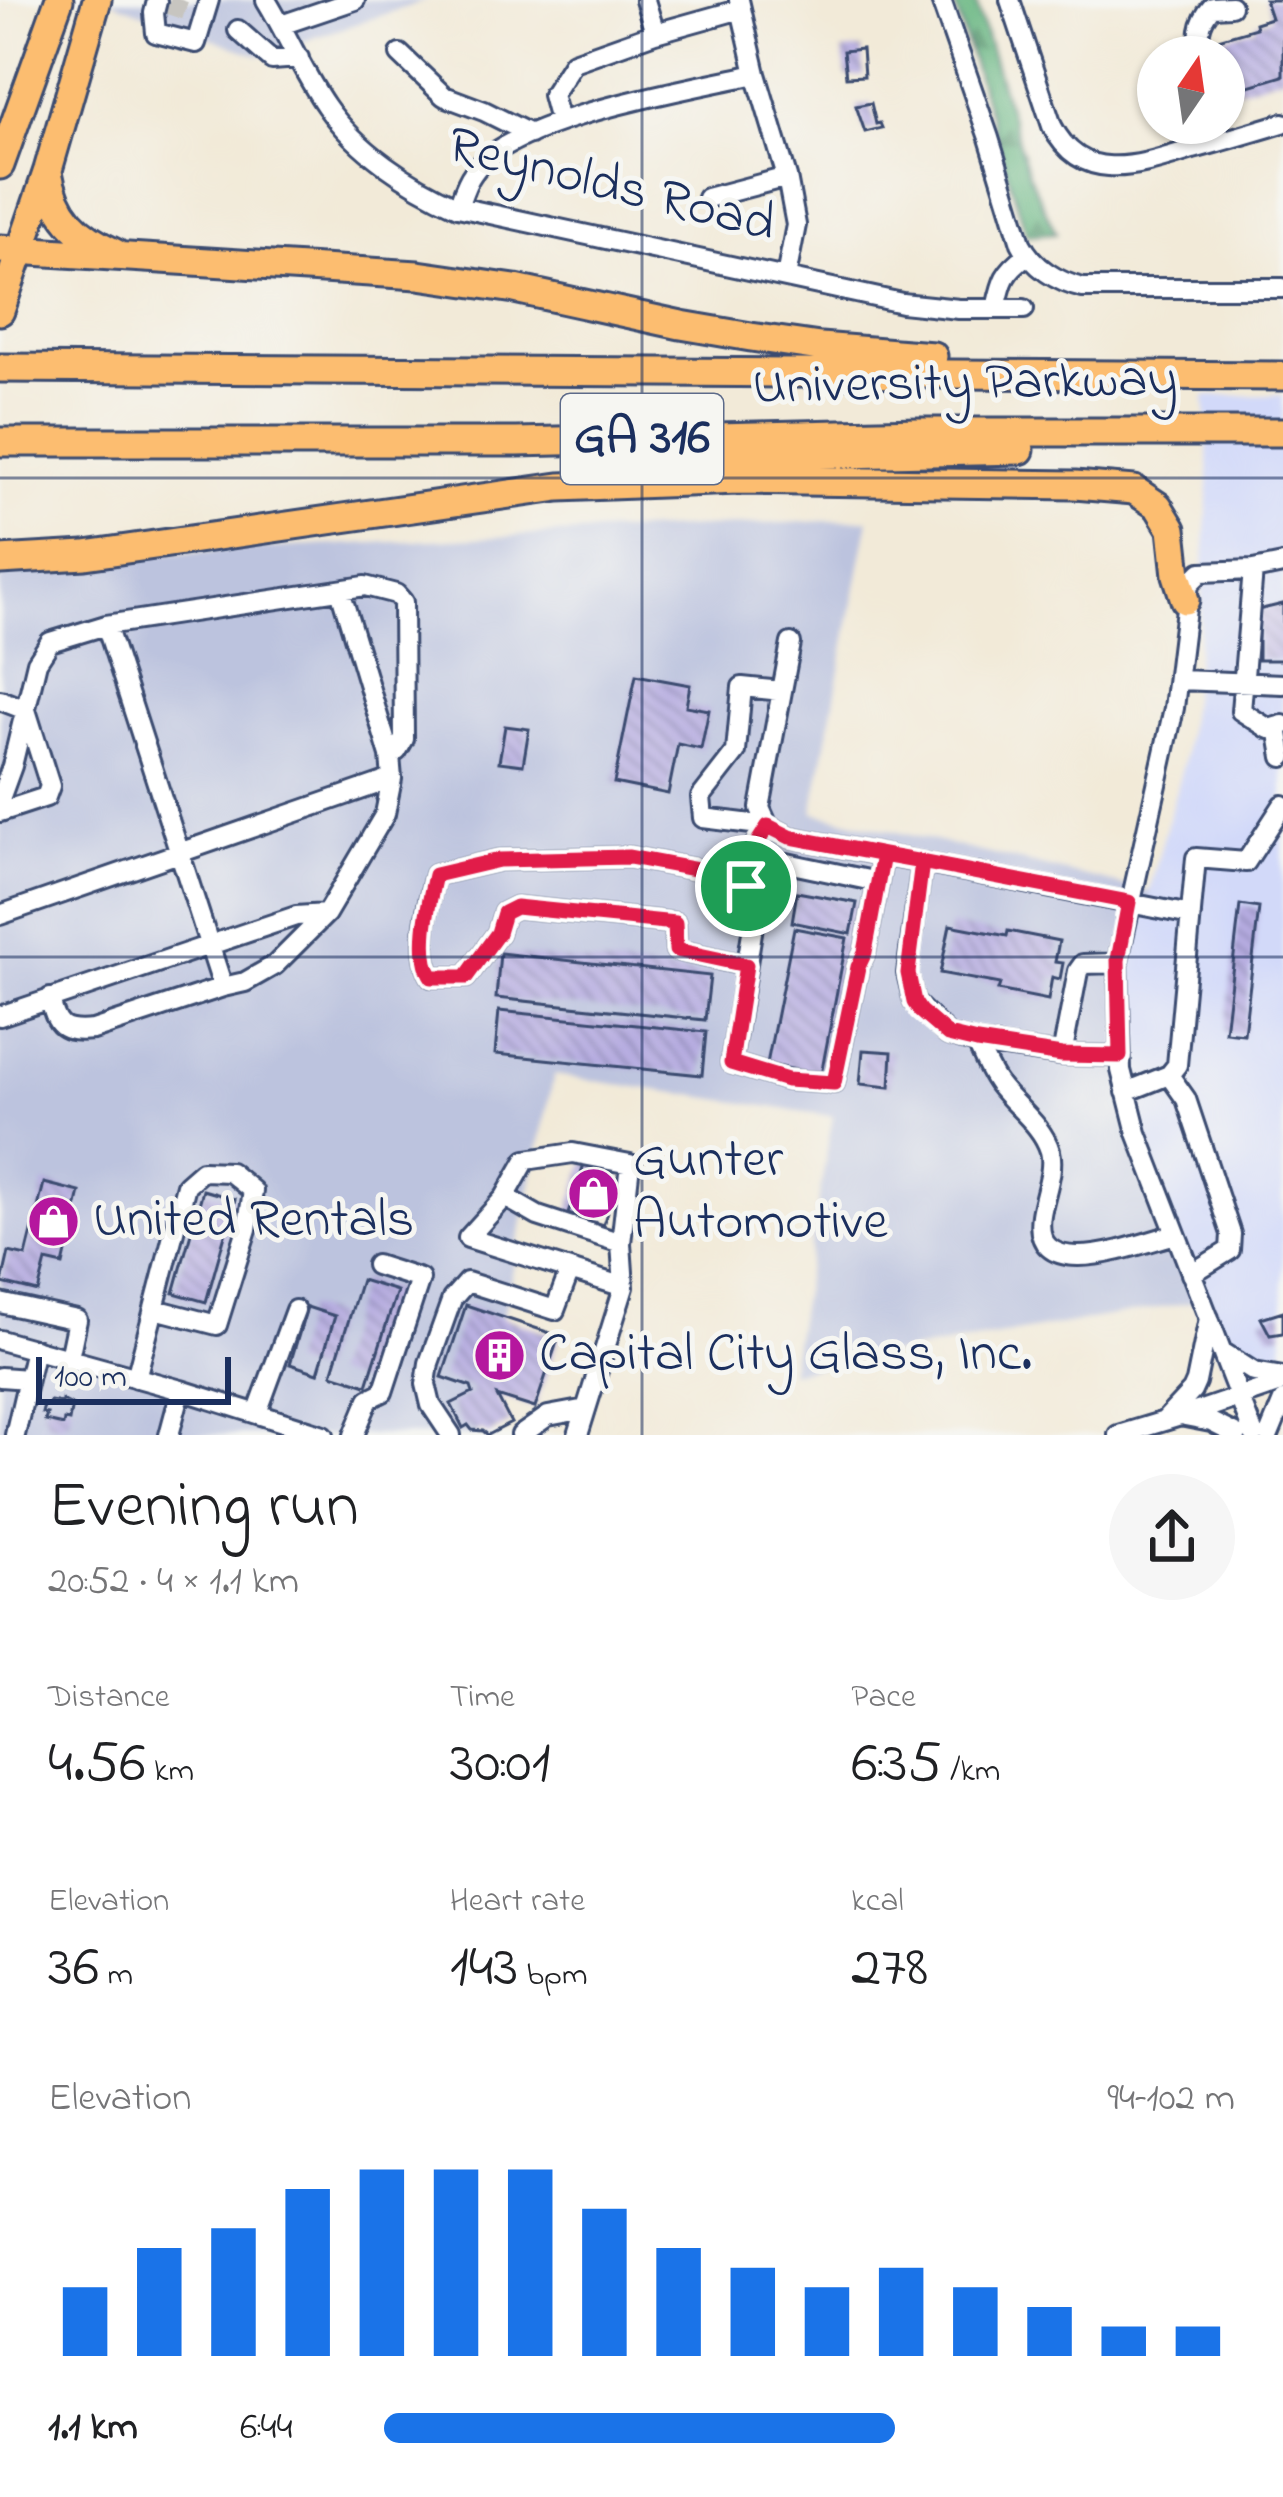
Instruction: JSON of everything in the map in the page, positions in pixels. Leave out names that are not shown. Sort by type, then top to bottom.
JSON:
[{"type":"highway","points":[[0,165],[59,0]]},
{"type":"highway","points":[[2,307],[11,250],[48,170],[97,0]]},
{"type":"highway","points":[[48,170],[54,199],[65,219],[82,236],[124,257]]},
{"type":"highway","points":[[11,250],[434,277],[820,347],[1164,374]]},
{"type":"highway","name":"University Parkway","points":[[0,368],[1283,376]]},
{"type":"highway","name":"University Parkway","points":[[0,442],[517,442],[896,433],[1283,432]]},
{"type":"highway","points":[[559,487],[664,467],[797,455],[1283,441]]},
{"type":"highway","points":[[0,560],[85,555],[559,487],[738,480],[1075,484],[1134,490],[1151,499],[1169,521],[1185,600]]},
{"type":"street","name":"Reynolds Road","points":[[266,0],[327,107],[361,145],[409,181],[458,207],[902,303],[1024,309]]},
{"type":"street","points":[[281,25],[355,0]]},
{"type":"street","points":[[645,0],[655,33]]},
{"type":"street","points":[[941,0],[1027,255],[1056,279],[1083,288],[1283,288]]},
{"type":"street","points":[[1010,0],[1052,126],[1074,154],[1107,167],[1126,168],[1190,144]]},
{"type":"street","points":[[559,121],[552,95],[573,62],[740,4],[796,225],[785,277]]},
{"type":"street","points":[[1199,36],[1202,20],[1212,7],[1231,5]]},
{"type":"street","points":[[238,31],[272,60],[299,58]]},
{"type":"street","points":[[400,54],[444,96],[530,134]]},
{"type":"street","points":[[458,207],[474,170],[498,151],[559,121],[757,74]]},
{"type":"street","points":[[1245,128],[1283,123]]},
{"type":"street","points":[[707,198],[787,177]]},
{"type":"street","points":[[996,309],[1002,279],[1027,255]]},
{"type":"street","points":[[1254,1435],[1137,1133],[1120,1056],[1118,964],[1179,680],[1189,584],[1201,572],[1253,570],[1283,563]]},
{"type":"street","points":[[1253,570],[1283,580]]},
{"type":"street","points":[[1253,570],[1241,711],[1269,729],[1280,726],[1283,757]]},
{"type":"street","points":[[0,799],[37,662],[50,642],[106,625],[365,586],[385,589],[404,602],[404,739],[390,756]]},
{"type":"street","points":[[50,998],[60,1026],[76,1032],[93,1030],[245,982],[275,965],[326,914],[385,814],[392,779],[390,756],[340,590]]},
{"type":"street","points":[[106,625],[223,987]]},
{"type":"street","points":[[768,826],[760,808],[791,643]]},
{"type":"street","points":[[1179,680],[1283,684]]},
{"type":"street","points":[[782,691],[742,687],[736,752],[701,797],[703,818],[768,826],[790,837],[1191,914]]},
{"type":"street","points":[[0,700],[26,710],[50,786],[46,797],[0,812]]},
{"type":"street","points":[[0,915],[392,779]]},
{"type":"street","points":[[1126,1091],[1169,1075],[1177,1065],[1196,858],[1246,862],[1283,805]]},
{"type":"street","points":[[768,826],[754,848],[746,965],[731,1063],[787,1080],[834,1083],[883,855]]},
{"type":"street","points":[[746,965],[676,950],[675,923],[516,907],[504,913],[498,933],[466,977],[432,977],[424,966],[435,875],[499,860],[629,857],[720,874],[752,890],[771,891],[775,872],[788,863],[878,882]]},
{"type":"street","points":[[922,862],[908,973],[914,1002],[948,1035],[1062,1055],[1120,1056]]},
{"type":"street","points":[[0,1016],[296,916],[326,914]]},
{"type":"street","points":[[1062,1055],[1078,970],[1090,962],[1118,964]]},
{"type":"street","points":[[977,1042],[998,1084],[1052,1156],[1040,1228],[1053,1253],[1071,1258],[1176,1234]]},
{"type":"street","points":[[1169,1075],[1186,1099],[1231,1234],[1230,1250],[1191,1274]]},
{"type":"street","points":[[578,1435],[624,1287],[621,1243],[630,1164],[573,1153],[526,1160],[505,1198],[468,1238],[624,1287]]},
{"type":"street","points":[[136,1378],[186,1185],[202,1171],[230,1172],[253,1191],[247,1229],[217,1324],[155,1309]]},
{"type":"street","points":[[505,1198],[538,1216],[621,1243]]},
{"type":"street","points":[[479,1284],[488,1245]]},
{"type":"street","points":[[354,1435],[369,1399],[383,1392],[420,1279],[376,1265]]},
{"type":"street","points":[[451,1435],[431,1405],[426,1384],[452,1299],[467,1282],[555,1310],[570,1270]]},
{"type":"street","points":[[0,1303],[77,1320],[69,1358]]},
{"type":"street","points":[[257,1413],[295,1310]]},
{"type":"street","points":[[1172,1419],[1196,1382],[1208,1318]]},
{"type":"street","points":[[0,1340],[324,1435]]},
{"type":"street","points":[[15,1435],[35,1349]]},
{"type":"street","points":[[1221,1351],[1254,1372],[1283,1379]]},
{"type":"street","points":[[0,1378],[28,1379]]},
{"type":"street","points":[[1118,1435],[1239,1398],[1283,1379]]},
{"type":"street","points":[[169,1435],[181,1390]]},
{"type":"street","points":[[1269,1435],[1283,1401]]},
{"type":"street","points":[[521,1435],[548,1416],[586,1409]]},
{"type":"street","points":[[1172,1419],[1211,1422],[1238,1435]]},
{"type":"shaded area","points":[[108,0],[428,0],[259,56]]},
{"type":"shaded area","points":[[1283,395],[1283,1374],[1236,1391],[1194,1302],[1138,1107],[1128,972],[1183,763],[1200,626],[1209,482],[1205,396]]},
{"type":"shaded area","points":[[869,519],[813,812],[1150,892],[1128,972],[1138,1106],[1194,1302],[789,1372],[833,1116],[554,1075],[478,1435],[0,1435],[0,561]]},
{"type":"green space","points":[[953,0],[975,0],[1028,174],[1056,233],[1027,235]]},
{"type":"building","points":[[1265,0],[1283,0],[1283,76],[1245,87],[1245,36],[1228,36],[1271,18]]},
{"type":"building","points":[[862,49],[864,76],[846,77],[843,51]]},
{"type":"building","points":[[871,103],[876,124],[882,128],[865,132],[856,106]]},
{"type":"building","points":[[1283,604],[1283,660],[1258,660],[1258,610]]},
{"type":"building","points":[[636,675],[690,685],[686,706],[709,710],[701,749],[678,744],[668,794],[614,783]]},
{"type":"building","points":[[505,726],[529,729],[523,765],[499,762]]},
{"type":"building","points":[[797,892],[857,903],[851,934],[792,922]]},
{"type":"building","points":[[1240,905],[1259,908],[1244,1034],[1225,1032]]},
{"type":"building","points":[[950,925],[1059,941],[1055,962],[1063,963],[1060,979],[1052,977],[1048,1000],[998,990],[1000,984],[940,973]]},
{"type":"building","points":[[794,928],[847,938],[821,1075],[767,1064]]},
{"type":"building","points":[[500,953],[710,976],[705,1020],[496,998]]},
{"type":"building","points":[[499,1011],[706,1032],[702,1075],[495,1054]]},
{"type":"building","points":[[863,1050],[892,1052],[890,1087],[860,1084]]},
{"type":"building","name":"Gunter Automotive","points":[[585,1161],[620,1172],[603,1225],[568,1214]]},
{"type":"building","name":"United Rentals","points":[[44,1183],[80,1192],[63,1265],[46,1261],[38,1292],[2,1283],[9,1252],[26,1256]]},
{"type":"building","points":[[203,1190],[235,1199],[206,1302],[174,1293]]},
{"type":"building","points":[[361,1280],[397,1291],[367,1385],[332,1374]]},
{"type":"building","name":"Capital City Glass, Inc.","points":[[466,1305],[559,1336],[535,1408],[497,1396],[511,1423],[488,1435],[468,1425],[463,1428],[451,1404],[473,1393],[471,1387],[442,1377]]},
{"type":"building","points":[[307,1307],[335,1316],[318,1373],[290,1364]]},
{"type":"building","points":[[1283,1311],[1283,1333],[1270,1335],[1261,1318]]},
{"type":"building","points":[[62,1400],[72,1405],[69,1421],[64,1420],[63,1425],[45,1421],[44,1405]]},
{"type":"tunnel","points":[[168,5],[186,11]]},
{"type":"place","name":"Gunter Automotive","points":[[594,1193]]},
{"type":"place","name":"United Rentals","points":[[54,1222]]},
{"type":"place","name":"Capital City Glass, Inc.","points":[[500,1356]]},
{"type":"route","points":[[746,886],[720,874],[629,857],[499,860],[435,875],[424,966],[432,977],[466,977],[498,933],[504,913],[516,907],[675,923],[676,950],[746,965],[731,1063],[787,1080],[834,1083],[883,855],[922,862],[908,973],[914,1002],[948,1035],[1062,1055],[1120,1056],[1118,960],[1129,902],[1025,882],[790,837],[768,826],[754,848],[746,886]]}]
